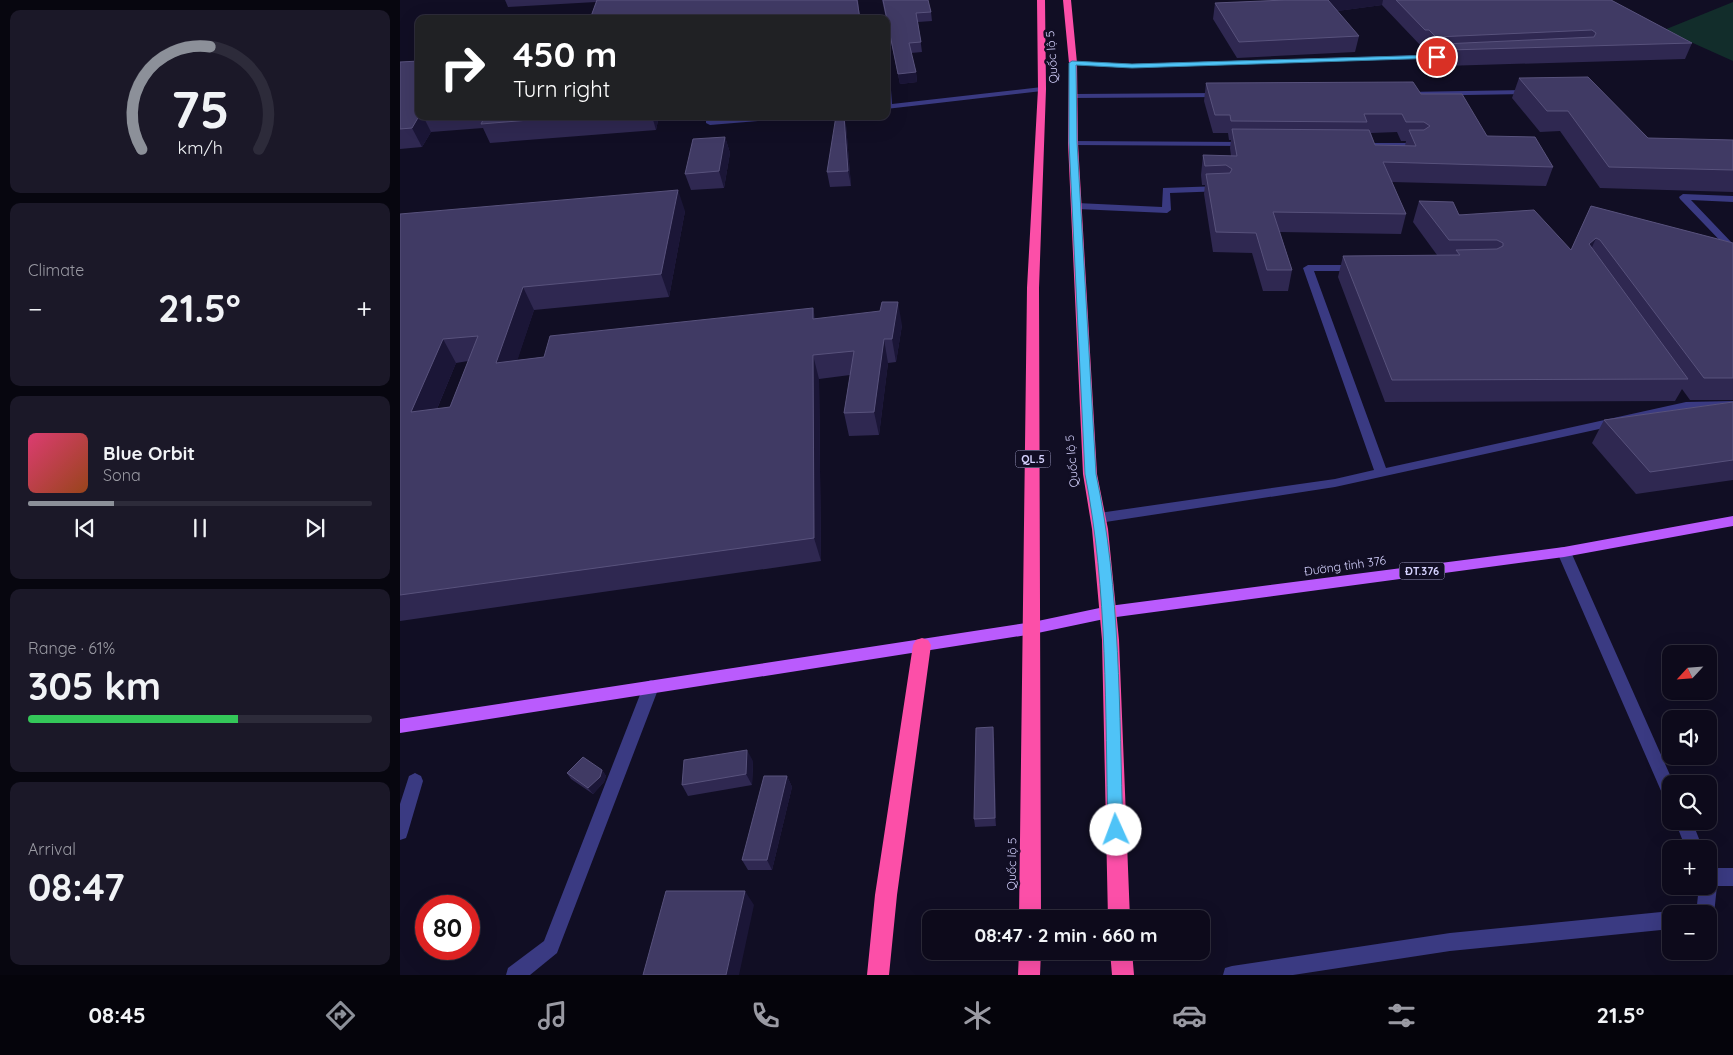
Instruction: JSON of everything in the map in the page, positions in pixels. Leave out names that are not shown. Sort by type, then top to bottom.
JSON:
[{"type":"highway","name":"Quốc lộ 5","points":[[1030,910],[1033,628],[1033,288],[1042,89],[1041,0]]},
{"type":"highway","name":"Quốc lộ 5","points":[[1067,0],[1072,63],[1073,142],[1090,474],[1100,518],[1109,612],[1119,910]]},
{"type":"highway","points":[[878,975],[886,895],[922,644]]},
{"type":"highway","points":[[1029,975],[1030,960]]},
{"type":"highway","points":[[1122,960],[1123,975]]},
{"type":"main road","name":"Đường tỉnh 376","points":[[400,726],[1033,628],[1109,612],[1564,552],[1733,521]]},
{"type":"lane","points":[[1072,63],[1132,66],[1469,56]]},
{"type":"lane","points":[[890,107],[1042,89]]},
{"type":"lane","points":[[1393,94],[1541,92]]},
{"type":"lane","points":[[1073,96],[1226,95]]},
{"type":"lane","points":[[710,120],[710,123],[746,120]]},
{"type":"lane","points":[[1073,142],[1251,144]]},
{"type":"lane","points":[[1369,145],[1418,145]]},
{"type":"lane","points":[[1077,206],[1167,210],[1166,190],[1224,189]]},
{"type":"lane","points":[[1733,199],[1683,197],[1733,249]]},
{"type":"lane","points":[[1365,268],[1308,268],[1381,472]]},
{"type":"lane","points":[[1100,518],[1336,483],[1684,402],[1733,405]]},
{"type":"lane","points":[[1564,552],[1662,775]]},
{"type":"lane","points":[[515,975],[551,947],[651,687]]},
{"type":"lane","points":[[400,832],[415,781]]},
{"type":"lane","points":[[1717,877],[1733,876]]},
{"type":"lane","points":[[1232,975],[1450,942],[1662,921]]},
{"type":"green space","points":[[1733,2],[1733,61],[1664,30]]},
{"type":"building","points":[[597,0],[857,0],[859,15],[591,15]]},
{"type":"building","points":[[883,0],[928,0],[931,12],[916,13],[921,42],[909,43],[916,72],[898,74],[890,35],[890,15],[886,15]]},
{"type":"building","points":[[1328,0],[1359,36],[1239,42],[1215,3]]},
{"type":"building","points":[[1396,0],[1611,0],[1692,43],[1449,50],[1443,44],[1594,37],[1596,33],[1592,30],[1436,37],[1429,30],[1425,30]]},
{"type":"building","points":[[415,61],[415,120],[417,120],[412,128],[400,129],[400,62]]},
{"type":"building","points":[[1588,77],[1648,138],[1733,140],[1733,170],[1609,167],[1568,111],[1547,111],[1519,78]]},
{"type":"building","points":[[1413,82],[1421,94],[1462,94],[1487,136],[1535,137],[1553,167],[1383,162],[1406,214],[1273,212],[1292,270],[1267,270],[1256,233],[1216,232],[1206,174],[1230,173],[1232,169],[1226,165],[1205,166],[1203,155],[1237,156],[1232,129],[1369,130],[1375,145],[1416,146],[1409,130],[1424,130],[1430,126],[1424,122],[1406,122],[1402,114],[1364,114],[1367,122],[1231,121],[1230,115],[1215,115],[1206,83]]},
{"type":"building","points":[[483,120],[530,120],[481,124]]},
{"type":"building","points":[[835,120],[844,120],[848,171],[827,172]]},
{"type":"building","points":[[725,137],[719,171],[685,174],[693,139]]},
{"type":"building","points":[[678,190],[661,274],[523,287],[496,363],[544,357],[550,336],[813,308],[813,319],[880,311],[882,302],[898,302],[892,339],[884,339],[874,412],[844,413],[854,351],[813,355],[814,538],[400,595],[400,214]],"holes":[[[478,336],[450,407],[411,412],[443,339]]]},
{"type":"building","points":[[1419,201],[1453,202],[1459,215],[1534,210],[1571,250],[1591,206],[1733,243],[1733,378],[1704,378],[1600,240],[1596,238],[1589,244],[1688,379],[1392,380],[1343,256],[1460,255],[1456,250],[1497,249],[1503,246],[1503,243],[1497,240],[1449,240]]},
{"type":"building","points":[[1733,402],[1733,460],[1650,472],[1604,420]]},
{"type":"building","points":[[993,727],[995,818],[974,819],[976,728]]},
{"type":"building","points":[[747,750],[746,774],[682,785],[684,760]]},
{"type":"building","points":[[583,757],[602,770],[600,777],[588,788],[567,773]]},
{"type":"building","points":[[764,776],[787,776],[767,860],[742,860]]},
{"type":"building","points":[[666,891],[745,891],[726,975],[643,975]]},
{"type":"route","points":[[1116,830],[1109,612],[1100,518],[1090,474],[1073,142],[1072,63],[1132,66],[1437,57]]}]
